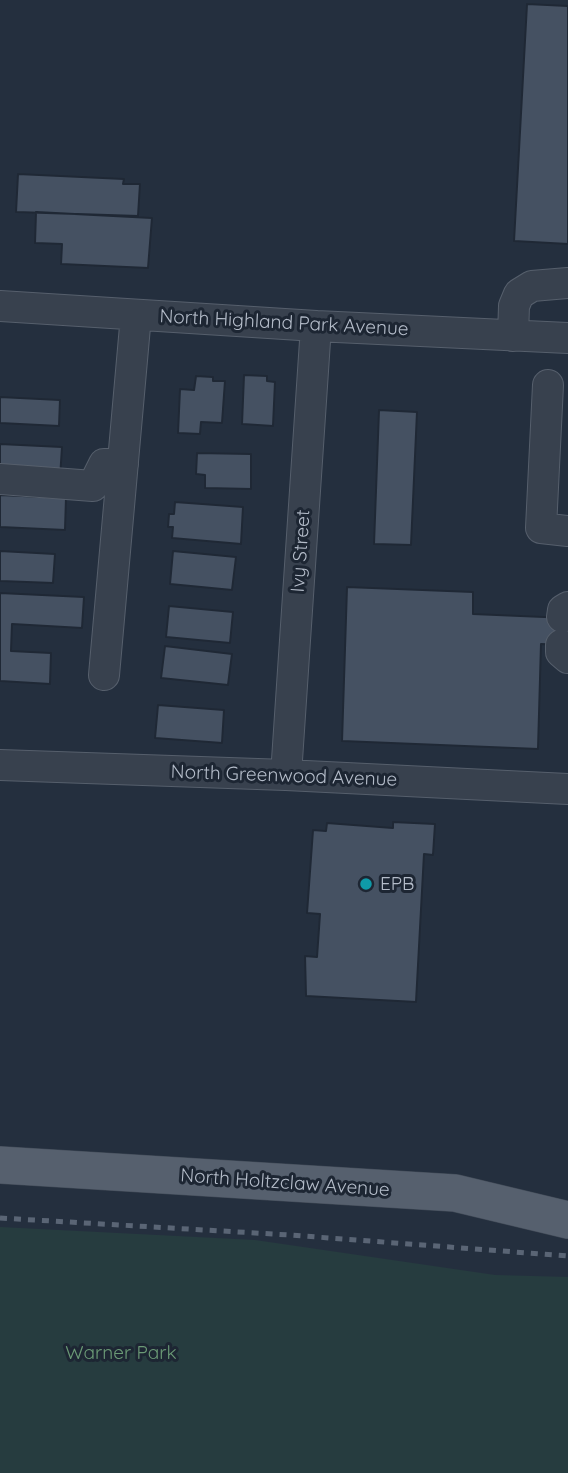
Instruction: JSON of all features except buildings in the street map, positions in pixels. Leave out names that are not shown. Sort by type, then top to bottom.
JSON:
[{"type":"main road","name":"North Holtzclaw Avenue","points":[[0,1165],[455,1193],[568,1220]]},
{"type":"street","points":[[513,336],[514,306],[519,294],[533,286],[568,283]]},
{"type":"street","name":"North Highland Park Avenue","points":[[0,306],[316,327],[568,338]]},
{"type":"street","points":[[104,675],[136,315]]},
{"type":"street","name":"Ivy Street","points":[[286,775],[316,327]]},
{"type":"street","points":[[548,385],[541,528],[568,531]]},
{"type":"street","points":[[0,479],[93,486],[104,464],[123,464]]},
{"type":"street","name":"North Greenwood Avenue","points":[[0,765],[568,789]]},
{"type":"green space","name":"Warner Park","points":[[0,1227],[255,1240],[495,1275],[568,1277],[568,1473],[0,1473]]},
{"type":"railway","points":[[0,1218],[290,1235],[568,1256]]},
{"type":"place","name":"EPB","points":[[366,884]]}]
